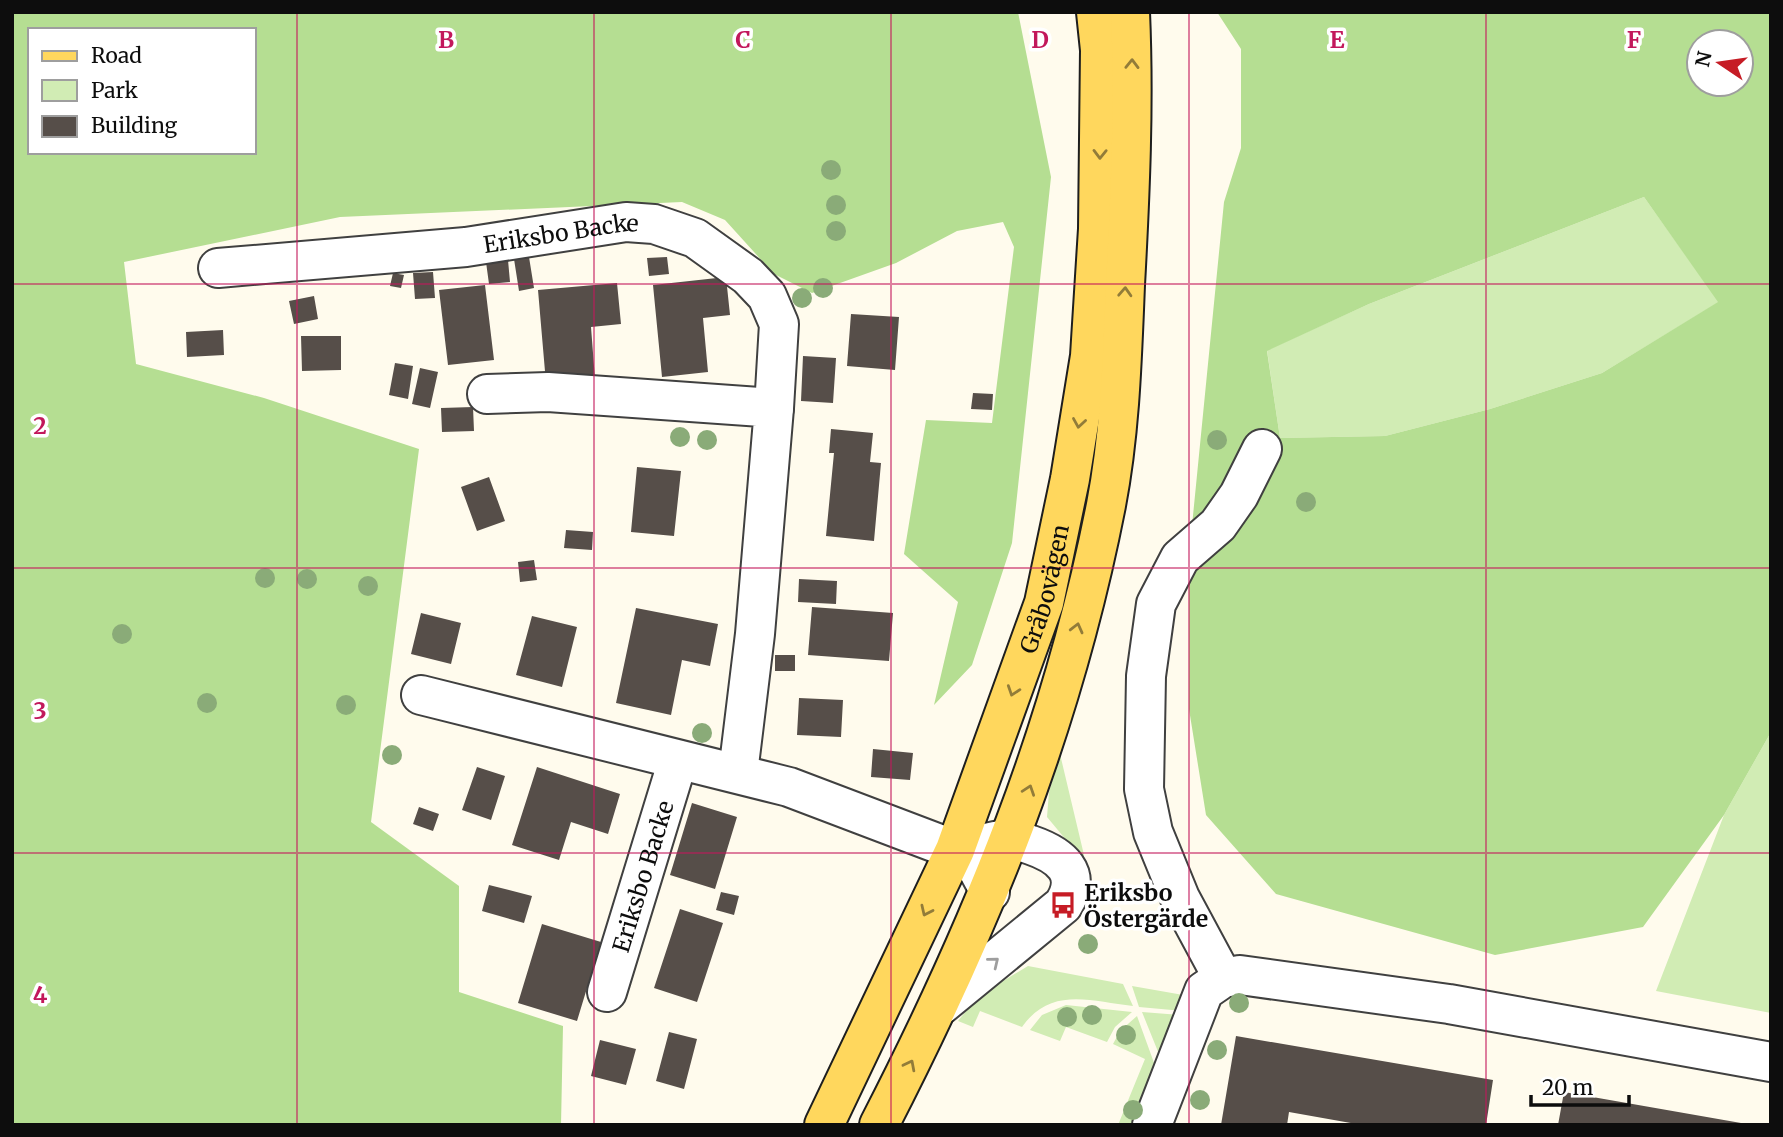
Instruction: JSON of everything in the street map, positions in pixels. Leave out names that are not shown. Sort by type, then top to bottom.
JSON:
[{"type":"main road","name":"Gråbovägen","points":[[824,1125],[955,849],[1000,731],[1044,603],[1070,479],[1090,356],[1095,296],[1100,122],[1096,12]]},
{"type":"main road","name":"Gråbovägen","points":[[879,1125],[941,1005],[1012,838],[1046,741],[1076,634],[1106,504],[1119,416],[1131,182],[1130,12]]},
{"type":"street","name":"Eriksbo Backe","points":[[218,268],[466,247],[626,222],[654,224],[678,230],[726,258],[767,296],[779,324],[774,408],[755,634],[738,773]]},
{"type":"street","points":[[487,394],[548,392],[774,408]]},
{"type":"street","points":[[1223,978],[1180,898],[1153,832],[1144,789],[1146,677],[1156,604],[1180,558],[1218,526],[1262,449]]},
{"type":"street","points":[[421,695],[789,787],[955,849],[977,868],[990,892]]},
{"type":"street","name":"Eriksbo Backe","points":[[607,992],[678,760]]},
{"type":"street","points":[[941,1005],[1063,905],[1068,897],[1070,875],[1062,859],[1012,838],[955,849]]},
{"type":"street","points":[[1152,1125],[1204,991],[1223,978],[1263,976],[1436,1002],[1771,1062]]},
{"type":"green space","points":[[12,12],[1018,12],[1051,177],[1012,543],[972,665],[934,705],[958,602],[904,554],[926,420],[992,423],[1014,247],[1003,222],[957,231],[896,263],[812,293],[774,274],[725,220],[682,202],[340,217],[124,262],[136,364],[264,398],[419,449],[371,822],[459,886],[459,992],[563,1026],[561,1125],[12,1125]]},
{"type":"green space","points":[[1217,12],[1771,12],[1771,732],[1724,815],[1643,927],[1495,955],[1276,894],[1206,815],[1189,709],[1189,556],[1224,202],[1241,148],[1241,49]],"holes":[[[1644,197],[1718,302],[1602,373],[1490,409],[1385,436],[1280,438],[1267,351],[1369,304]]]},
{"type":"green space","points":[[1644,197],[1719,302],[1602,373],[1490,409],[1385,436],[1280,438],[1267,350],[1369,304]]},
{"type":"green space","points":[[1771,732],[1771,1013],[1656,991],[1724,815]]},
{"type":"green space","points":[[1060,754],[1084,855],[1082,859],[1047,817],[1049,792]]},
{"type":"green space","points":[[1028,966],[1123,984],[1133,1006],[1072,999],[1046,1006],[1033,1014],[1022,1027],[980,1011],[973,1027],[958,1021],[978,996]]},
{"type":"green space","points":[[1132,986],[1189,996],[1183,1011],[1139,1007]]},
{"type":"green space","points":[[1066,1005],[1132,1012],[1115,1027],[1107,1042],[1066,1027],[1060,1041],[1030,1030],[1042,1015]]},
{"type":"green space","points":[[1142,1012],[1180,1015],[1163,1064]]},
{"type":"green space","points":[[1137,1016],[1157,1071],[1137,1125],[1118,1125],[1145,1059],[1113,1044],[1120,1031]]},
{"type":"building","points":[[529,257],[534,288],[519,291],[514,259]]},
{"type":"building","points":[[667,257],[669,274],[649,276],[647,258]]},
{"type":"building","points":[[508,260],[510,282],[489,284],[486,262]]},
{"type":"building","points":[[433,272],[435,298],[415,299],[413,273]]},
{"type":"building","points":[[393,273],[404,275],[401,288],[390,286]]},
{"type":"building","points":[[726,277],[730,315],[703,318],[708,372],[662,377],[653,285]]},
{"type":"building","points":[[617,283],[621,324],[591,327],[595,379],[546,383],[538,290]]},
{"type":"building","points":[[485,285],[494,360],[448,365],[439,290]]},
{"type":"building","points":[[314,296],[318,319],[294,324],[289,301]]},
{"type":"building","points":[[851,314],[899,317],[895,370],[847,366]]},
{"type":"building","points":[[223,330],[224,355],[187,357],[186,332]]},
{"type":"building","points":[[301,336],[341,336],[341,370],[302,371]]},
{"type":"building","points":[[803,356],[836,358],[833,403],[801,401]]},
{"type":"building","points":[[395,363],[413,366],[408,399],[389,395]]},
{"type":"building","points":[[420,368],[438,372],[430,408],[412,404]]},
{"type":"building","points":[[973,393],[993,394],[992,410],[971,409]]},
{"type":"building","points":[[473,407],[474,431],[442,432],[441,408]]},
{"type":"building","points":[[831,429],[873,433],[870,462],[881,463],[874,541],[826,536],[834,453],[829,453]]},
{"type":"building","points":[[637,467],[681,471],[674,536],[631,532]]},
{"type":"building","points":[[489,477],[505,521],[477,531],[461,487]]},
{"type":"building","points":[[566,530],[593,532],[592,550],[564,548]]},
{"type":"building","points":[[534,560],[537,580],[520,582],[518,562]]},
{"type":"building","points":[[799,579],[837,581],[836,604],[798,602]]},
{"type":"building","points":[[812,607],[893,613],[889,661],[808,655]]},
{"type":"building","points":[[636,608],[718,624],[710,666],[682,660],[671,715],[616,703]]},
{"type":"building","points":[[421,613],[461,623],[451,664],[411,654]]},
{"type":"building","points":[[532,616],[577,627],[562,687],[516,675]]},
{"type":"building","points":[[775,655],[795,655],[795,671],[775,671]]},
{"type":"building","points":[[799,698],[843,700],[841,737],[797,735]]},
{"type":"building","points":[[873,749],[913,753],[910,780],[871,777]]},
{"type":"building","points":[[477,767],[505,776],[491,820],[462,810]]},
{"type":"building","points":[[537,767],[620,794],[608,834],[571,822],[559,860],[512,845]]},
{"type":"building","points":[[692,803],[737,817],[715,889],[670,875]]},
{"type":"building","points":[[419,807],[439,814],[433,831],[413,824]]},
{"type":"building","points":[[489,885],[532,896],[524,923],[482,911]]},
{"type":"building","points":[[721,892],[739,896],[734,915],[716,910]]},
{"type":"building","points":[[680,909],[723,923],[697,1002],[654,988]]},
{"type":"building","points":[[542,924],[601,942],[577,1021],[518,1003]]},
{"type":"building","points":[[669,1032],[697,1039],[684,1089],[656,1081]]},
{"type":"building","points":[[1236,1036],[1493,1080],[1486,1125],[1362,1125],[1289,1112],[1287,1125],[1221,1125]]},
{"type":"building","points":[[600,1040],[636,1049],[626,1085],[591,1076]]},
{"type":"building","points":[[1564,1092],[1741,1123],[1741,1125],[1558,1125]]},
{"type":"place","name":"Eriksbo Östergärde","points":[[1063,905]]}]
